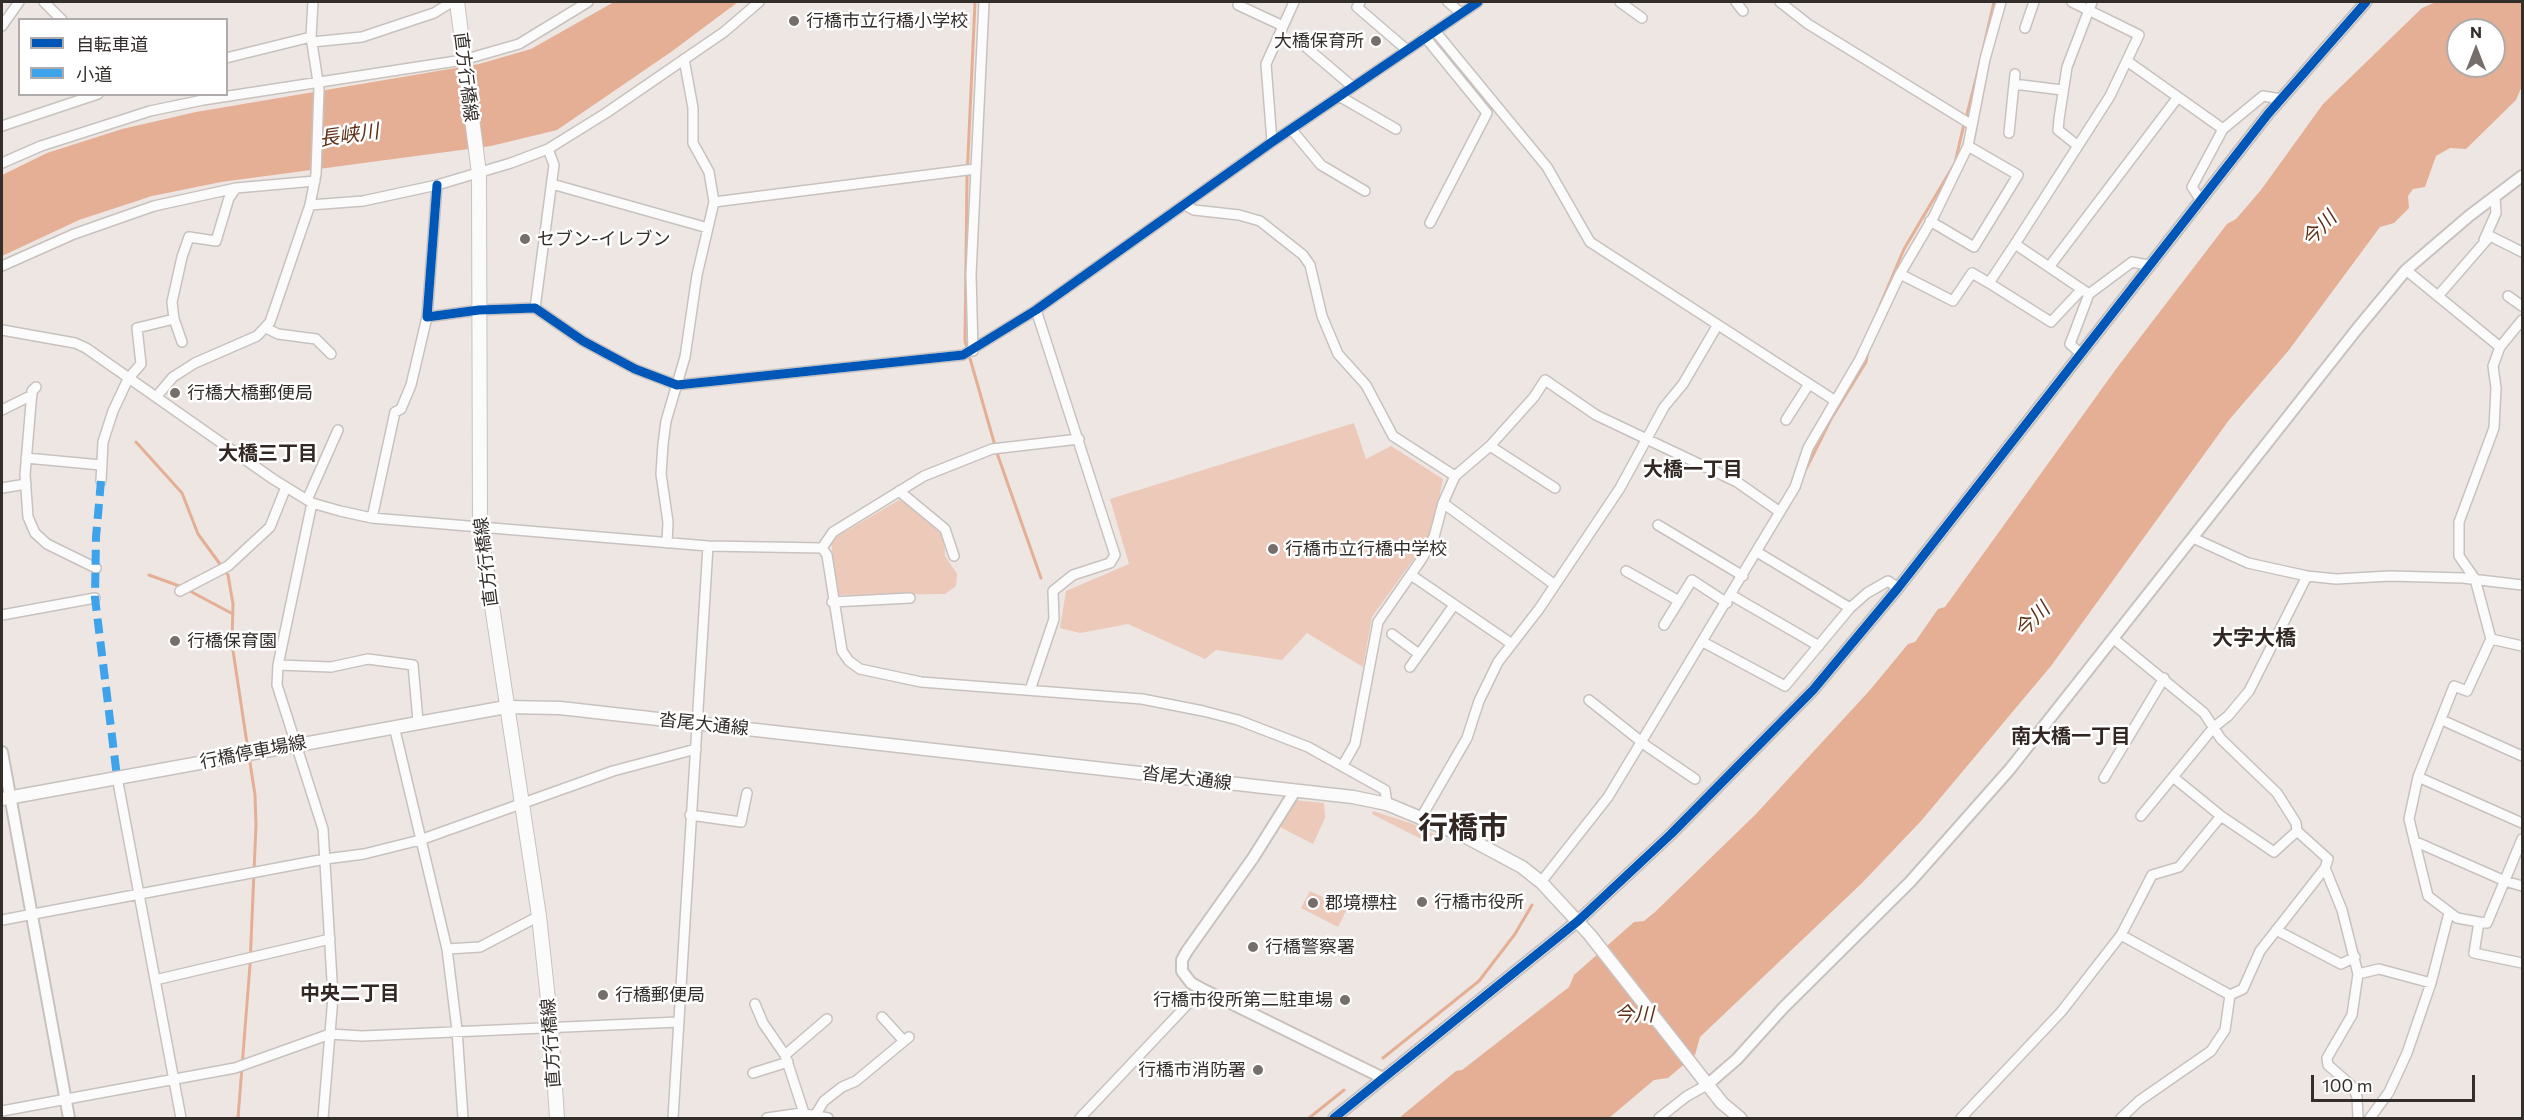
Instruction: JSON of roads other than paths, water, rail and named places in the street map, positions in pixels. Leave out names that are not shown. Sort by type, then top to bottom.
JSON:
[{"type":"main road","name":"直方行橋線","points":[[457,2],[478,167],[480,527],[539,916],[551,1027],[557,1119]]},
{"type":"main road","name":"行橋停車場線","points":[[6,798],[418,721],[506,707]]},
{"type":"main road","name":"沓尾大通線","points":[[506,707],[560,708],[698,723],[1353,797],[1387,804],[1422,816],[1495,851],[1541,882],[1590,935],[1707,1085],[1740,1119]]},
{"type":"street","points":[[2,26],[20,2]]},
{"type":"street","points":[[44,2],[60,18]]},
{"type":"street","points":[[156,397],[173,377],[195,363],[256,336],[266,328],[310,205],[315,177],[319,85],[312,39],[313,2]]},
{"type":"street","points":[[228,58],[312,39],[362,37],[434,13],[452,2]]},
{"type":"street","points":[[2,163],[41,146],[150,111],[203,100],[463,63],[519,44],[588,2]]},
{"type":"street","points":[[310,205],[363,201],[436,185],[478,167],[548,149],[606,113],[724,32],[759,2]]},
{"type":"street","points":[[973,351],[971,274],[984,2]]},
{"type":"street","points":[[1272,142],[1266,64],[1294,2]]},
{"type":"street","points":[[1360,2],[1357,8],[1407,50]]},
{"type":"street","points":[[1448,2],[1461,13]]},
{"type":"street","points":[[427,317],[479,310],[535,308],[583,341],[614,358],[677,385],[963,356],[1036,310],[1272,142],[1478,2]]},
{"type":"street","points":[[1620,2],[1642,18]]},
{"type":"street","points":[[1736,2],[1743,11]]},
{"type":"street","points":[[1780,2],[1808,24],[1972,125]]},
{"type":"street","points":[[1541,882],[1584,830],[1643,741],[1795,487],[1808,448],[1860,359],[1900,274],[1968,146],[2001,2]]},
{"type":"street","points":[[2025,28],[2034,2]]},
{"type":"street","points":[[1989,283],[2110,96],[2139,35],[2091,5],[2072,2]]},
{"type":"street","points":[[1334,1119],[1578,921],[1671,834],[1813,690],[1898,588],[2200,199],[2281,99],[2366,2]]},
{"type":"street","points":[[1238,5],[1283,26]]},
{"type":"street","points":[[2078,146],[2058,130],[2067,67],[2091,5]]},
{"type":"street","points":[[1435,31],[1547,167],[1590,242],[1834,400]]},
{"type":"street","points":[[1425,38],[1487,113],[1430,224]]},
{"type":"street","points":[[1307,48],[1353,87]]},
{"type":"street","points":[[667,543],[668,522],[662,474],[663,444],[714,202],[709,172],[693,143],[693,108],[684,58]]},
{"type":"street","points":[[2127,61],[2223,129]]},
{"type":"street","points":[[2009,133],[2015,79],[2062,90]]},
{"type":"street","points":[[2,126],[92,96]]},
{"type":"street","points":[[1339,96],[1396,129]]},
{"type":"street","points":[[2200,199],[2192,187],[2223,129],[2263,96],[2281,99]]},
{"type":"street","points":[[2049,267],[2178,97]]},
{"type":"street","points":[[1292,129],[1321,165],[1365,190]]},
{"type":"street","points":[[1930,221],[1974,247],[2018,176],[1968,146]]},
{"type":"street","points":[[535,308],[554,165],[548,149]]},
{"type":"street","points":[[714,202],[975,169]]},
{"type":"street","points":[[1659,1119],[1687,1096],[1707,1085],[1737,1059],[1783,1008],[1910,882],[2010,770],[2356,329],[2406,270],[2523,176]]},
{"type":"street","points":[[2,266],[103,223],[154,206],[236,188],[315,177]]},
{"type":"street","points":[[552,184],[708,228]]},
{"type":"street","points":[[372,518],[395,412],[400,409],[411,385],[427,317],[436,185]]},
{"type":"street","points":[[182,342],[174,319],[173,291],[189,237],[216,241],[229,198],[236,188]]},
{"type":"street","points":[[2481,246],[2496,213],[2495,197]]},
{"type":"street","points":[[1185,205],[1194,210],[1239,215],[1260,221],[1303,255],[1310,265],[1322,316],[1338,354],[1366,385],[1394,436],[1455,476]]},
{"type":"street","points":[[2438,296],[2490,236],[2523,252]]},
{"type":"street","points":[[2015,244],[2085,291]]},
{"type":"street","points":[[1900,274],[1953,301],[1971,273],[2051,322],[2085,291],[2132,262],[2148,265]]},
{"type":"street","points":[[2406,270],[2500,348]]},
{"type":"street","points":[[2080,353],[2070,344],[2085,291]]},
{"type":"street","points":[[2508,296],[2523,306]]},
{"type":"street","points":[[1030,690],[1054,619],[1053,591],[1073,575],[1110,563],[1115,555],[1036,310]]},
{"type":"street","points":[[101,481],[103,442],[128,379],[141,364],[137,328],[174,319]]},
{"type":"street","points":[[2523,320],[2500,348],[2493,366],[2496,388],[2494,428],[2459,522],[2459,556],[2475,579],[2491,639],[2468,691],[2454,686],[2418,777],[2409,819],[2428,896],[2457,918],[2479,922],[2487,923],[2523,839]]},
{"type":"street","points":[[1422,816],[1467,738],[1489,677],[1555,585],[1620,488],[1646,438],[1700,358],[1717,326]]},
{"type":"street","points":[[266,328],[278,333],[316,339],[331,354]]},
{"type":"street","points":[[2,330],[75,343],[285,487],[309,501],[372,518],[708,546],[822,548]]},
{"type":"street","points":[[1343,765],[1355,744],[1378,622],[1434,537],[1443,503],[1455,476],[1490,446],[1534,397],[1545,380],[1596,414],[1737,482],[1780,512]]},
{"type":"street","points":[[1786,420],[1809,384]]},
{"type":"street","points":[[2,410],[34,391],[26,458],[28,517],[35,533],[47,544],[96,568]]},
{"type":"street","points":[[323,1119],[333,997],[323,829],[280,700],[278,665],[309,501],[338,430]]},
{"type":"street","points":[[822,548],[833,531],[924,476],[992,449],[1078,439]]},
{"type":"street","points":[[1490,446],[1555,488]]},
{"type":"street","points":[[26,458],[101,465]]},
{"type":"street","points":[[2,488],[26,484]]},
{"type":"street","points":[[180,591],[228,566],[270,527],[285,487]]},
{"type":"street","points":[[899,491],[945,529],[954,556]]},
{"type":"street","points":[[1443,503],[1555,585]]},
{"type":"street","points":[[1658,525],[1743,576]]},
{"type":"street","points":[[2193,538],[2248,563],[2307,576],[2475,579],[2523,585]]},
{"type":"street","points":[[673,1119],[708,546]]},
{"type":"street","points":[[822,548],[826,555],[832,602],[842,651],[849,661],[860,669],[921,682],[1142,699],[1203,711],[1281,736],[1343,765],[1385,790],[1387,804]]},
{"type":"street","points":[[1757,552],[1850,608]]},
{"type":"street","points":[[1626,571],[1650,587],[1679,601]]},
{"type":"street","points":[[1411,575],[1512,644]]},
{"type":"street","points":[[2142,816],[2214,727],[2228,716],[2249,691],[2307,576]]},
{"type":"street","points":[[1664,625],[1692,580],[1820,646]]},
{"type":"street","points":[[1703,642],[1785,686],[1850,608],[1883,582],[1888,580],[1898,588]]},
{"type":"street","points":[[2,615],[95,598]]},
{"type":"street","points":[[832,602],[910,598]]},
{"type":"street","points":[[1410,667],[1454,605]]},
{"type":"street","points":[[1392,634],[1419,654]]},
{"type":"street","points":[[2114,639],[2205,713],[2239,757],[2277,793],[2296,823],[2297,831],[2328,859],[2325,868],[2260,951],[2243,989],[2230,995]]},
{"type":"street","points":[[2491,639],[2523,646]]},
{"type":"street","points":[[278,665],[331,667],[368,659],[413,665],[418,721]]},
{"type":"street","points":[[2104,778],[2164,678]]},
{"type":"street","points":[[1589,699],[1648,747],[1695,778]]},
{"type":"street","points":[[2442,720],[2523,756]]},
{"type":"street","points":[[394,726],[447,949],[458,1030],[463,1119]]},
{"type":"street","points":[[2,920],[325,859],[364,854],[420,840],[613,771],[696,749]]},
{"type":"street","points":[[2,752],[6,798],[32,914],[69,1119]]},
{"type":"street","points":[[117,777],[181,1119]]},
{"type":"street","points":[[2173,777],[2221,816],[2274,852],[2297,831]]},
{"type":"street","points":[[2418,777],[2523,823]]},
{"type":"street","points":[[1295,791],[1254,858],[1182,960],[1182,971],[1191,983],[1202,989],[1383,1078]]},
{"type":"street","points":[[690,815],[741,822],[747,794]]},
{"type":"street","points":[[1961,1119],[2061,1012],[2121,934],[2152,875],[2179,867],[2221,816]]},
{"type":"street","points":[[2414,841],[2505,881],[2523,886]]},
{"type":"street","points":[[2325,868],[2355,957],[2358,974],[2352,1015],[2327,1058],[2328,1065],[2353,1087],[2357,1097],[2358,1119]]},
{"type":"street","points":[[2370,1119],[2389,1092],[2407,1053],[2431,982],[2449,913]]},
{"type":"street","points":[[447,949],[480,947],[539,916]]},
{"type":"street","points":[[2479,922],[2475,953],[2523,963]]},
{"type":"street","points":[[2276,930],[2341,964],[2355,957]]},
{"type":"street","points":[[2121,934],[2230,995]]},
{"type":"street","points":[[155,980],[330,939]]},
{"type":"street","points":[[2358,974],[2379,969],[2431,982]]},
{"type":"street","points":[[1080,1119],[1202,989]]},
{"type":"street","points":[[2121,1119],[2139,1101],[2211,1051],[2221,1040],[2225,1030],[2230,995]]},
{"type":"street","points":[[755,1005],[763,1023],[787,1059],[804,1113]]},
{"type":"street","points":[[816,1114],[824,1101],[842,1087],[856,1081],[906,1039],[882,1017]]},
{"type":"street","points":[[753,1073],[787,1059],[827,1019]]},
{"type":"street","points":[[2,1111],[248,1065],[330,1034],[362,1036],[678,1022]]},
{"type":"street","points":[[766,1119],[804,1113],[816,1114],[828,1119]]},
{"type":"water","name":"長峡川","points":[[614,2],[738,2],[671,52],[557,130],[491,146],[221,182],[152,196],[79,220],[2,256],[2,175],[47,153],[122,129],[196,112],[479,64],[531,49]]},
{"type":"water","name":"今川","points":[[2436,2],[2522,2],[2522,86],[2516,100],[2466,149],[2450,148],[2436,156],[2425,187],[2413,189],[2408,196],[2409,208],[2394,223],[2380,227],[2289,350],[2229,420],[2051,666],[1921,821],[1862,883],[1700,1037],[1695,1055],[1668,1078],[1654,1080],[1609,1118],[1399,1118],[1456,1071],[1462,1070],[1569,987],[1574,975],[1634,922],[1644,921],[1655,912],[1756,814],[1870,690],[1908,644],[1915,642],[1938,609],[1945,607],[2116,369],[2227,224],[2236,219],[2261,190],[2323,104],[2422,8]]},
{"type":"waterway","points":[[975,2],[967,178],[965,341],[998,456],[1041,578]]},
{"type":"waterway","points":[[1982,54],[1994,2]]},
{"type":"waterway","points":[[1966,118],[1980,63]]},
{"type":"waterway","points":[[1870,329],[1904,249],[1955,163],[1964,124]]},
{"type":"waterway","points":[[1806,469],[1831,419],[1866,362],[1868,351]]},
{"type":"waterway","points":[[136,442],[182,493],[198,534],[228,575],[233,604],[232,644],[248,750]]},
{"type":"waterway","points":[[149,575],[182,587]]},
{"type":"waterway","points":[[188,590],[231,613]]},
{"type":"waterway","points":[[238,1118],[250,965],[256,825],[255,795],[249,756]]},
{"type":"waterway","points":[[1383,1058],[1479,981],[1515,934],[1532,905]]},
{"type":"waterway","points":[[1309,1118],[1344,1090]]},
{"type":"place","name":"行橋市立行橋小学校","points":[[794,21]]},
{"type":"place","name":"大橋保育所","points":[[1376,41]]},
{"type":"place","name":"セブン-イレブン","points":[[525,239]]},
{"type":"place","name":"行橋大橋郵便局","points":[[175,393]]},
{"type":"place","name":"行橋市立行橋中学校","points":[[1273,549]]},
{"type":"place","name":"行橋保育園","points":[[175,641]]},
{"type":"place","name":"行橋市役所","points":[[1422,902]]},
{"type":"place","name":"郡境標柱","points":[[1313,903]]},
{"type":"place","name":"行橋警察署","points":[[1253,947]]},
{"type":"place","name":"行橋郵便局","points":[[603,995]]},
{"type":"place","name":"行橋市役所第二駐車場","points":[[1345,1000]]},
{"type":"place","name":"行橋市消防署","points":[[1258,1070]]},
{"type":"district","name":"大橋三丁目","points":[[268,453]]},
{"type":"district","name":"大橋一丁目","points":[[1693,469]]},
{"type":"district","name":"大字大橋","points":[[2254,638]]},
{"type":"district","name":"南大橋一丁目","points":[[2071,736]]},
{"type":"district","name":"行橋市","points":[[1463,828]]},
{"type":"district","name":"中央二丁目","points":[[350,993]]}]
